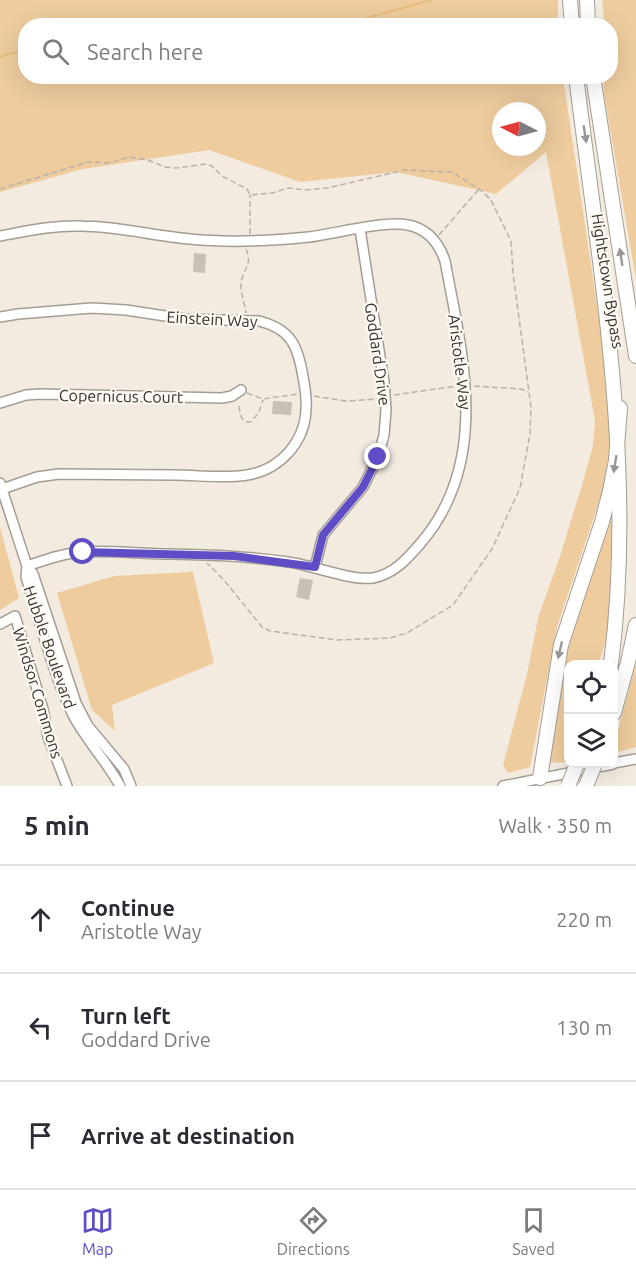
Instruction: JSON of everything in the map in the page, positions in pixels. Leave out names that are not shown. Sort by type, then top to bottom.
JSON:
[{"type":"highway","points":[[570,0],[571,18]]},
{"type":"highway","points":[[587,0],[588,18]]},
{"type":"highway","name":"Hightstown Bypass","points":[[577,84],[630,436],[631,515],[624,596],[612,660]]},
{"type":"highway","name":"Hightstown Bypass","points":[[594,84],[636,356]]},
{"type":"highway","points":[[625,283],[636,334]]},
{"type":"highway","points":[[540,778],[561,645],[602,522],[614,470],[620,403],[617,343]]},
{"type":"highway","points":[[618,698],[636,625]]},
{"type":"highway","points":[[568,786],[575,768]]},
{"type":"highway","points":[[586,786],[593,768]]},
{"type":"street","points":[[0,236],[57,227],[81,226],[190,239],[247,241],[307,237],[405,224],[428,233],[434,241]]},
{"type":"street","name":"Goddard Drive","points":[[315,567],[323,535],[359,493],[375,465],[384,435],[386,397],[360,229]]},
{"type":"street","name":"Aristotle Way","points":[[27,566],[53,557],[83,552],[234,556],[315,567],[360,578],[372,578],[394,570],[424,539],[445,506],[458,473],[466,436],[466,386],[445,261],[434,241]]},
{"type":"street","name":"Einstein Way","points":[[0,318],[18,314],[92,308],[126,310],[177,318],[246,320],[271,324],[280,329],[294,344],[300,361],[306,395],[305,421],[293,446],[281,460],[259,472],[247,475],[217,476],[59,474],[1,486]]},
{"type":"street","name":"Copernicus Court","points":[[0,403],[26,395],[40,394],[222,398],[232,396],[241,390]]},
{"type":"street","name":"Hubble Boulevard","points":[[1,486],[76,704],[88,726],[124,769],[131,786]]},
{"type":"street","name":"Hubble Boulevard","points":[[27,566],[26,577],[63,692],[73,714],[84,734],[131,786]]},
{"type":"street","name":"Windsor Commons","points":[[0,624],[15,616],[43,709],[48,737],[67,786]]},
{"type":"street","name":"Hubble Boulevard","points":[[101,742],[120,786]]},
{"type":"street","points":[[618,763],[636,759]]},
{"type":"street","points":[[503,786],[592,768]]},
{"type":"path","points":[[0,189],[88,162],[110,163],[129,157],[148,160],[165,167],[176,168],[206,164],[212,166],[222,176],[247,189],[250,195],[247,241],[249,260],[241,284],[246,320]]},
{"type":"path","points":[[206,562],[224,580],[262,627],[270,631],[337,640],[390,638],[407,633],[453,605],[492,549],[520,488],[530,434],[529,393],[513,273],[511,240],[491,200],[479,189],[452,172],[405,170],[327,188],[305,190],[288,188],[272,193],[250,195]]},
{"type":"path","points":[[434,241],[479,189]]},
{"type":"path","points":[[241,390],[263,399],[301,394],[346,401],[372,400],[446,387],[466,386],[521,389],[529,393]]},
{"type":"path","points":[[239,406],[241,418],[251,422],[259,412],[263,399]]},
{"type":"shaded area","points":[[0,0],[558,0],[558,18],[18,18],[18,84],[564,84],[605,359],[612,432],[603,490],[557,627],[530,767],[508,773],[503,765],[527,674],[538,618],[560,556],[593,445],[595,421],[546,152],[546,102],[492,102],[492,156],[541,156],[496,194],[396,172],[300,182],[209,150],[83,169],[0,192]]},
{"type":"shaded area","points":[[602,0],[636,0],[636,280],[604,93],[604,84],[618,84],[618,18],[604,18]]},
{"type":"shaded area","points":[[621,502],[606,641],[599,660],[564,660],[564,762],[549,763],[564,658],[600,540]]},
{"type":"shaded area","points":[[0,527],[19,598],[0,610]]},
{"type":"shaded area","points":[[193,572],[214,663],[112,705],[115,731],[92,710],[57,593],[114,576]]},
{"type":"shaded area","points":[[636,664],[636,747],[618,752],[618,730]]},
{"type":"building","points":[[194,253],[206,254],[205,273],[193,272]]},
{"type":"building","points":[[273,401],[292,402],[291,415],[272,414]]},
{"type":"building","points":[[300,578],[313,580],[309,600],[296,597]]},
{"type":"waterway","points":[[367,18],[431,0]]},
{"type":"waterway","points":[[0,57],[18,53]]},
{"type":"route","points":[[83,552],[234,556],[315,567],[323,535],[363,487],[378,457]]}]
